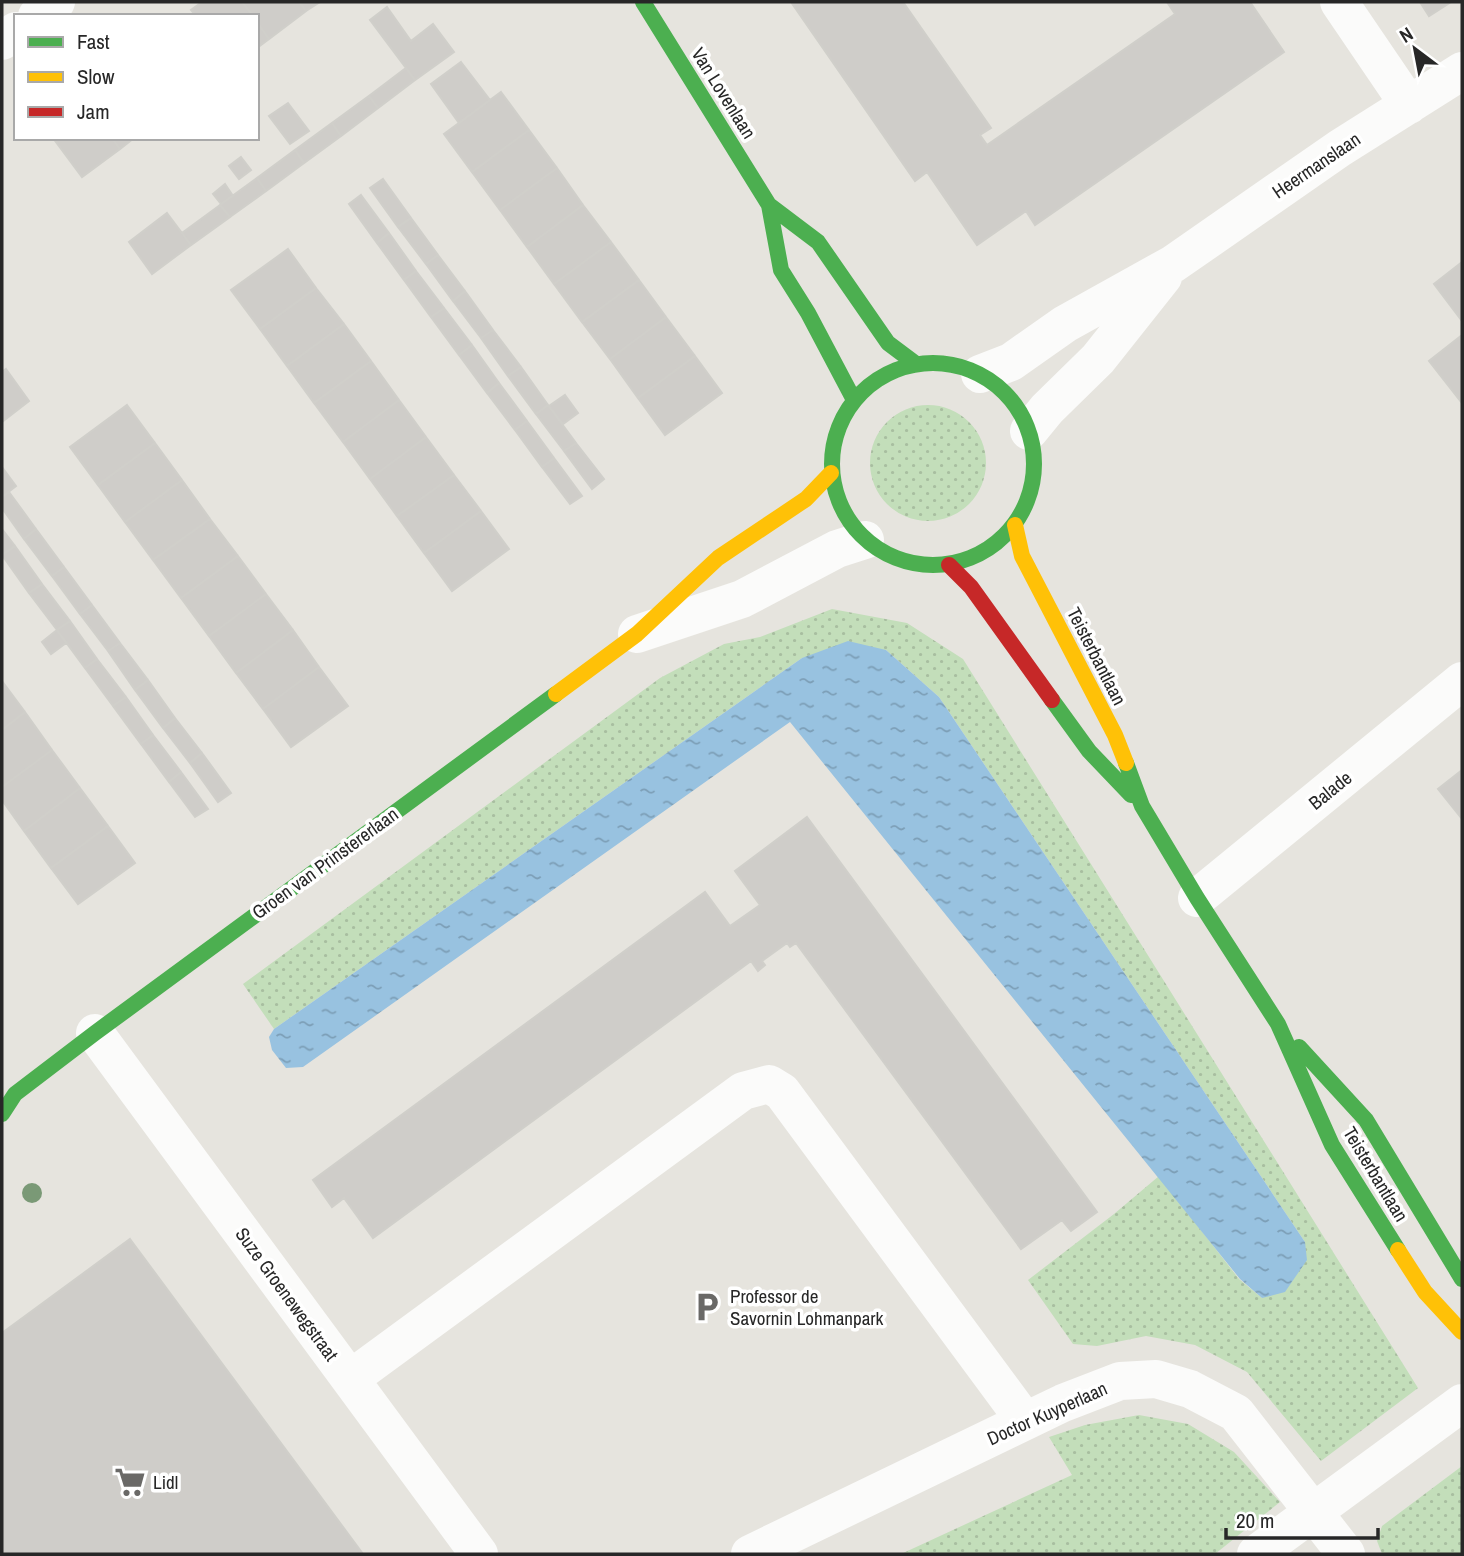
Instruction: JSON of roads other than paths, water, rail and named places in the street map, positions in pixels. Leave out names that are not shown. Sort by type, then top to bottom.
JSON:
[{"type":"main road","name":"Van Lovenlaan","points":[[643,2],[769,205],[818,242],[888,343],[916,364]]},
{"type":"main road","name":"Van Lovenlaan","points":[[769,205],[781,270],[808,313],[854,400]]},
{"type":"main road","points":[[937,362],[980,374],[1002,388],[1018,408],[1029,431],[1034,455],[1033,479],[1027,503],[1015,525],[986,551],[968,560],[949,565],[919,565],[890,557],[865,540],[852,527],[842,510],[834,492],[831,473],[835,434],[854,400],[872,383],[892,371],[916,364],[937,362]]},
{"type":"main road","name":"Groen van Prinstererlaan","points":[[6,1101],[95,1032],[637,634],[718,558],[806,499],[831,473]]},
{"type":"main road","name":"Teisterbantlaan","points":[[1015,525],[1022,556],[1115,735],[1142,806],[1278,1024],[1332,1145],[1425,1292],[1462,1332]]},
{"type":"main road","name":"Teisterbantlaan","points":[[949,565],[971,587],[1089,751],[1142,806]]},
{"type":"main road","name":"Teisterbantlaan","points":[[1278,1024],[1366,1120],[1462,1279]]},
{"type":"street","points":[[40,14],[56,2]]},
{"type":"street","points":[[1339,2],[1409,105]]},
{"type":"street","name":"Heermanslaan","points":[[980,374],[1011,362],[1065,324],[1173,264],[1340,148],[1462,71]]},
{"type":"street","name":"Heermanslaan","points":[[1029,431],[1047,409],[1098,359],[1173,264]]},
{"type":"street","name":"Groen van Prinstererlaan","points":[[637,634],[742,600],[836,549],[865,540]]},
{"type":"street","name":"Balade","points":[[1197,898],[1462,681]]},
{"type":"street","name":"Suze Groenewegstraat","points":[[95,1032],[479,1554]]},
{"type":"street","points":[[350,1379],[743,1091],[769,1084],[782,1092],[1024,1421]]},
{"type":"street","name":"Doctor Kuyperlaan","points":[[750,1554],[1063,1403],[1120,1381],[1156,1378],[1190,1389],[1236,1413],[1346,1554]]},
{"type":"street","points":[[1256,1554],[1462,1404]]},
{"type":"water","points":[[848,641],[886,650],[939,697],[1305,1242],[1307,1260],[1285,1292],[1262,1298],[1240,1279],[790,722],[303,1067],[286,1068],[272,1050],[269,1037],[274,1029],[802,658]]},
{"type":"place","name":"Professor de Savornin Lohmanpark","points":[[707,1307]]},
{"type":"place","name":"Lidl","points":[[130,1482]]}]
